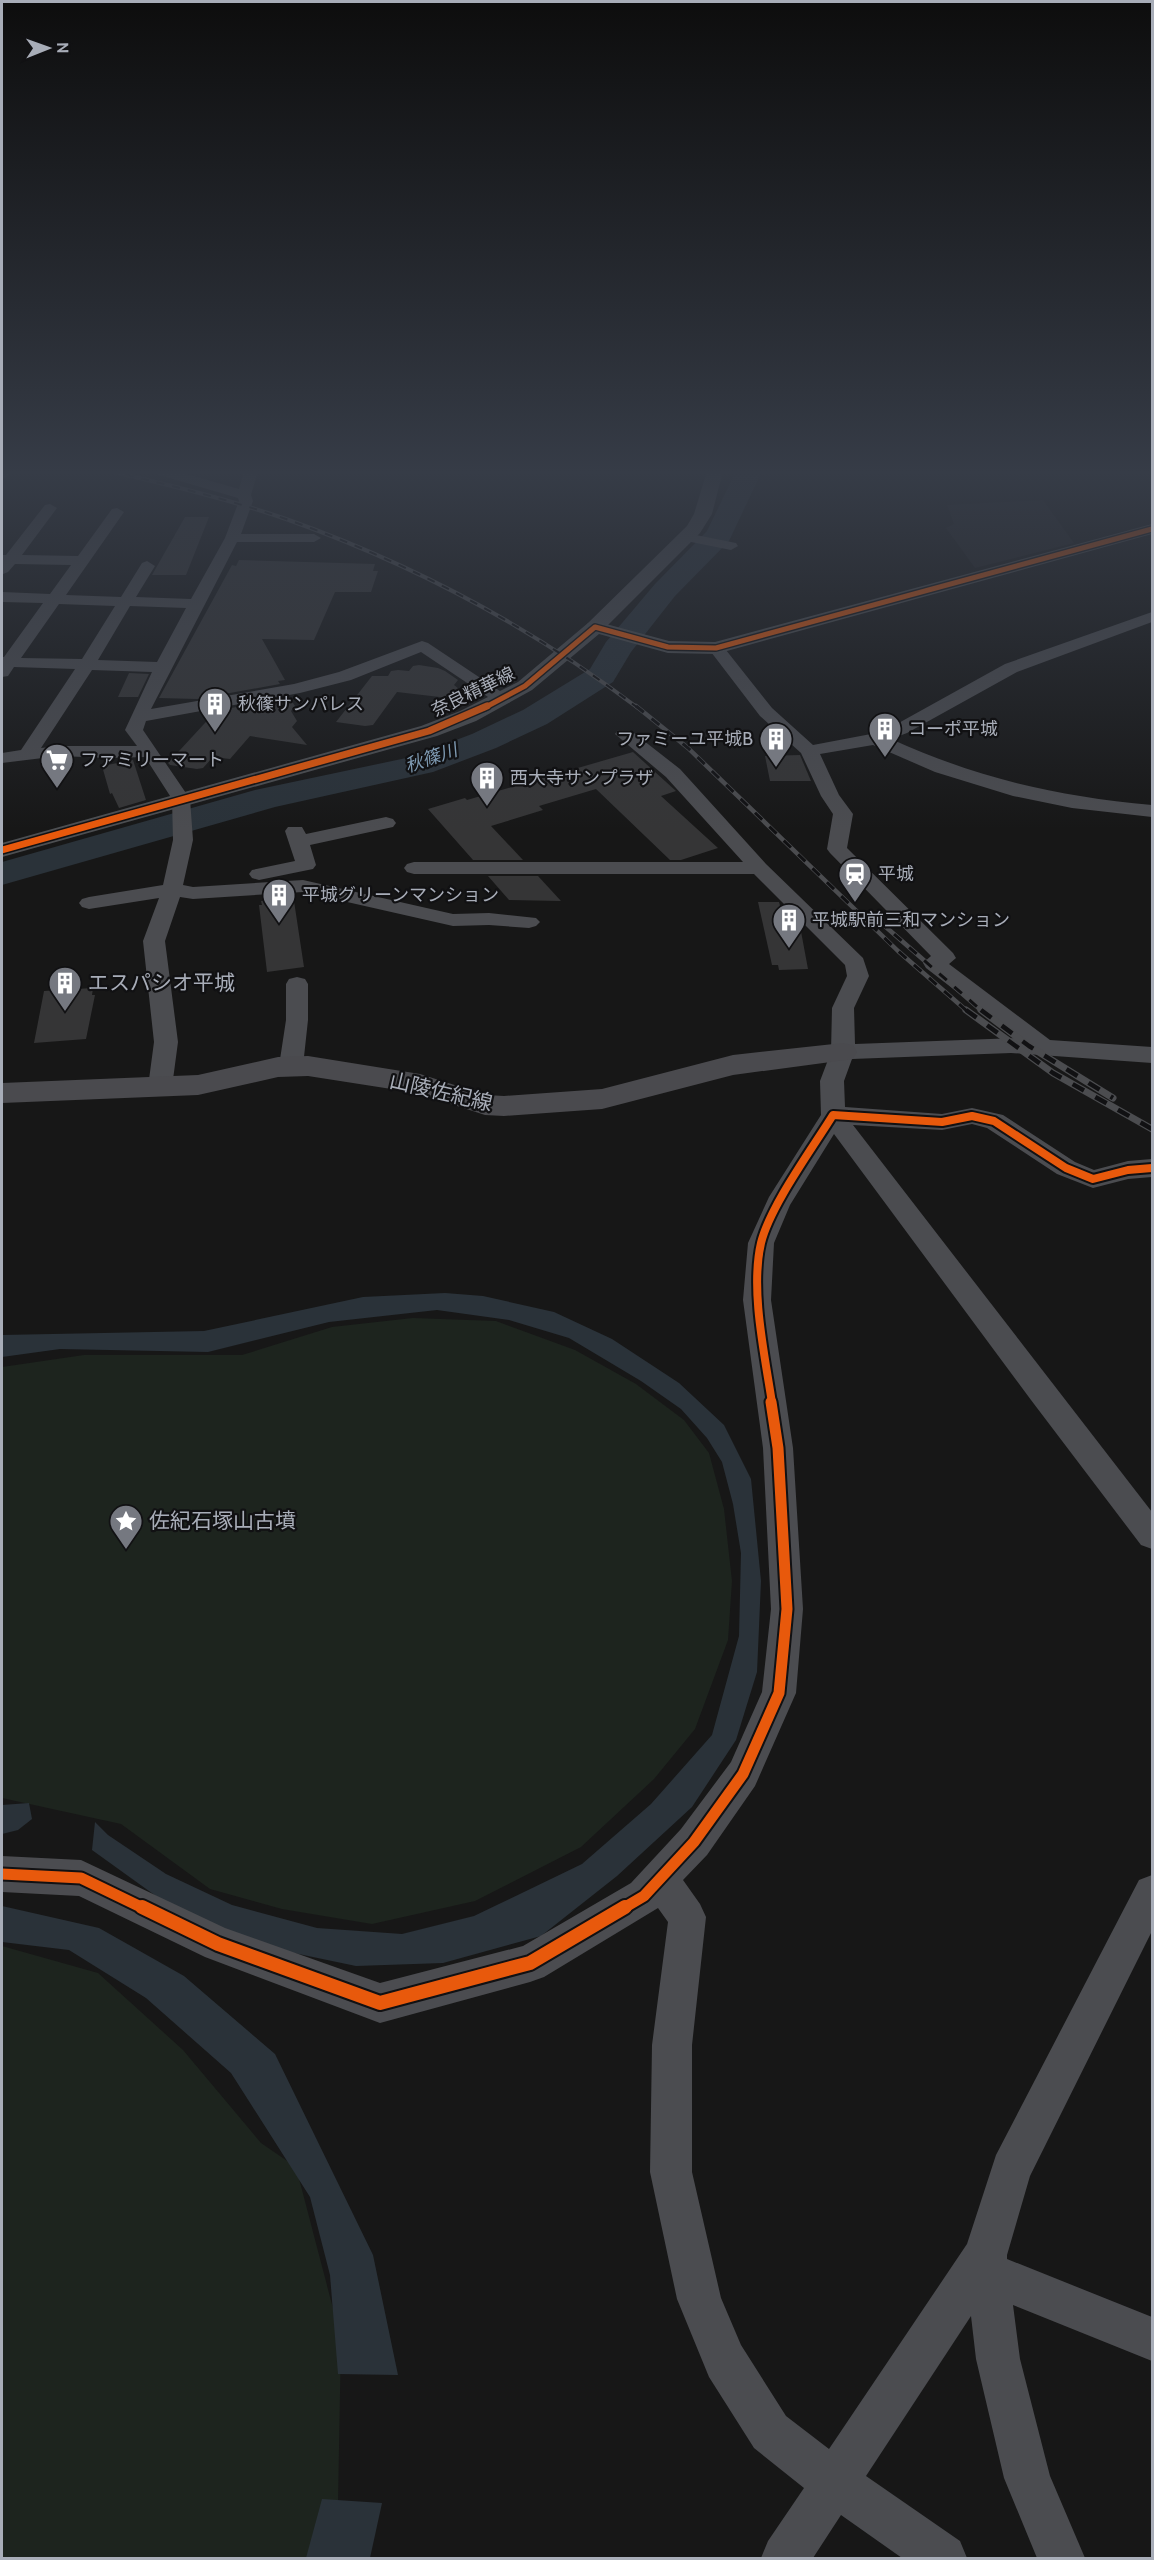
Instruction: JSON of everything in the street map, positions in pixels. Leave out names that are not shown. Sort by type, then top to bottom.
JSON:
[{"type":"main road","points":[[601,629],[668,647],[716,648],[927,590]]},
{"type":"main road","name":"奈良精華線","points":[[2,850],[181,802],[429,731],[503,699],[525,686],[601,629]]},
{"type":"main road","name":"山陵佐紀線","points":[[2,1093],[198,1085],[278,1067],[308,1066],[420,1084],[485,1106],[504,1106],[602,1099],[733,1065],[843,1052]]},
{"type":"street","points":[[4,665],[61,590]]},
{"type":"street","points":[[28,754],[132,590]]},
{"type":"street","points":[[160,1087],[166,1042],[154,941],[172,890],[183,840],[181,802],[150,751],[134,730],[138,717],[163,667],[204,590]]},
{"type":"street","points":[[601,629],[637,590]]},
{"type":"street","points":[[2,597],[197,604]]},
{"type":"street","points":[[810,751],[875,739],[901,729],[1011,668],[1152,617]]},
{"type":"street","points":[[138,717],[294,689],[345,676],[422,646],[503,699]]},
{"type":"street","points":[[716,648],[766,712],[810,751],[830,796],[843,814],[837,849],[945,958],[934,963],[1044,1047]]},
{"type":"street","points":[[4,665],[163,667]]},
{"type":"street","points":[[2,1874],[81,1878],[218,1944],[380,2002],[530,1963],[644,1896],[694,1842],[743,1774],[779,1693],[787,1608],[778,1448],[758,1300],[761,1243],[778,1203],[833,1115],[832,1081],[843,1052],[843,1008],[858,976],[855,963],[759,868],[673,773],[624,734]]},
{"type":"street","points":[[875,739],[942,768],[1025,793],[1114,809],[1152,811]]},
{"type":"street","points":[[2,758],[59,751],[109,753],[150,751]]},
{"type":"street","points":[[89,903],[306,865],[296,836],[386,823]]},
{"type":"street","points":[[414,868],[759,868]]},
{"type":"street","points":[[172,890],[193,894],[303,886],[453,920],[489,919],[529,922]]},
{"type":"street","points":[[291,1066],[297,1020],[297,984]]},
{"type":"street","points":[[843,1052],[1011,1045],[1152,1055]]},
{"type":"street","points":[[833,1115],[942,1122],[972,1116],[994,1121],[1066,1168],[1093,1179],[1128,1170],[1152,1168]]},
{"type":"street","points":[[833,1115],[1034,1383],[1152,1535]]},
{"type":"street","points":[[660,1879],[687,1917],[672,2045],[671,2172],[699,2299],[725,2361],[770,2432],[835,2483],[944,2559]]},
{"type":"street","points":[[785,2559],[986,2264],[1011,2170],[1152,1893]]},
{"type":"street","points":[[986,2264],[1152,2339]]},
{"type":"street","points":[[986,2264],[998,2359],[1027,2478],[1061,2559]]},
{"type":"shaded area","points":[[445,1293],[483,1296],[554,1312],[612,1339],[679,1383],[724,1425],[751,1479],[761,1581],[757,1672],[736,1740],[692,1807],[617,1876],[541,1936],[443,1963],[356,1966],[265,1947],[174,1909],[92,1850],[95,1822],[108,1835],[166,1874],[232,1905],[317,1928],[402,1934],[474,1916],[582,1864],[651,1804],[712,1735],[739,1636],[741,1553],[733,1504],[722,1462],[707,1438],[681,1409],[641,1381],[569,1338],[509,1320],[437,1310],[329,1322],[208,1352],[60,1349],[2,1357],[2,1335],[204,1331],[363,1297]]},
{"type":"shaded area","points":[[413,1318],[496,1321],[575,1350],[636,1384],[684,1420],[709,1453],[724,1509],[732,1581],[728,1640],[695,1729],[654,1779],[581,1847],[475,1901],[372,1924],[282,1909],[210,1889],[121,1824],[2,1798],[2,1367],[84,1355],[242,1355],[332,1327]]},
{"type":"shaded area","points":[[29,1803],[32,1819],[18,1830],[2,1834],[2,1805]]},
{"type":"shaded area","points":[[2,1906],[99,1928],[184,1976],[275,2054],[373,2255],[398,2375],[338,2374],[330,2275],[310,2197],[231,2073],[146,1998],[69,1950],[2,1942]]},
{"type":"shaded area","points":[[2,1946],[98,1973],[183,2050],[261,2143],[296,2167],[341,2339],[337,2558],[2,2558]]},
{"type":"shaded area","points":[[322,2499],[382,2503],[370,2558],[306,2558]]},
{"type":"building","points":[[218,590],[372,590],[335,592],[314,640],[262,639],[285,680],[278,681],[280,684],[197,699],[159,698]]},
{"type":"building","name":"秋篠サンパレス","points":[[419,665],[445,671],[458,680],[454,685],[474,701],[397,692],[373,725],[336,722],[372,676],[388,676],[391,671],[409,671],[413,666]]},
{"type":"building","points":[[129,673],[149,674],[138,697],[118,697]]},
{"type":"building","name":"秋篠サンパレス","points":[[289,697],[295,706],[291,711],[297,721],[292,727],[307,745],[250,736],[230,759],[213,757],[203,768],[197,769],[168,763],[216,711]]},
{"type":"building","name":"西大寺サンプラザ","points":[[633,752],[676,791],[661,796],[718,848],[681,860],[670,860],[596,789],[539,806],[543,810],[491,826],[523,860],[473,860],[428,809],[465,798],[467,800]]},
{"type":"building","points":[[800,755],[811,781],[770,781],[765,756]]},
{"type":"building","points":[[133,760],[146,800],[119,808],[112,793],[110,794],[102,766]]},
{"type":"building","points":[[488,876],[538,876],[561,901],[509,900]]},
{"type":"building","name":"平城グリーンマンション","points":[[288,897],[289,902],[294,901],[304,967],[267,972],[259,905],[262,905],[261,901]]},
{"type":"building","name":"平城駅前三和マンション","points":[[758,902],[779,902],[786,926],[800,926],[808,969],[779,970],[778,965],[772,965]]},
{"type":"building","name":"エスパシオ平城","points":[[93,988],[92,995],[95,995],[86,1039],[34,1043],[44,991]]},
{"type":"waterway","name":"秋篠川","points":[[2,874],[268,798],[421,765],[484,741],[535,717],[602,675],[617,649],[665,590]]},
{"type":"railway","points":[[451,590],[513,624],[556,651],[638,708]]},
{"type":"railway","points":[[636,706],[688,748],[898,951],[967,1011]]},
{"type":"railway","points":[[879,921],[982,1011]]},
{"type":"railway","points":[[966,1010],[1053,1073],[1152,1129]]},
{"type":"railway","points":[[981,1010],[1029,1046],[1113,1098]]},
{"type":"cycle path","points":[[2,850],[429,731],[468,716],[525,686],[595,627],[668,647],[716,648],[927,590]]},
{"type":"cycle path","points":[[2,1874],[81,1878],[218,1944],[380,2003],[530,1963],[644,1896],[694,1842],[743,1774],[779,1693],[787,1609],[778,1448],[757,1300],[761,1243],[778,1204],[833,1115],[942,1122],[972,1116],[994,1121],[1066,1168],[1093,1179],[1128,1170],[1152,1168]]},
{"type":"place","name":"秋篠サンパレス","points":[[215,733]]},
{"type":"place","name":"コーポ平城","points":[[885,758]]},
{"type":"place","name":"ファミーユ平城B","points":[[776,768]]},
{"type":"place","name":"ファミリーマート","points":[[57,789]]},
{"type":"place","name":"西大寺サンプラザ","points":[[487,807]]},
{"type":"place","name":"平城","points":[[855,903]]},
{"type":"place","name":"平城グリーンマンション","points":[[279,924]]},
{"type":"place","name":"平城駅前三和マンション","points":[[789,949]]},
{"type":"place","name":"エスパシオ平城","points":[[65,1012]]},
{"type":"place","name":"佐紀石塚山古墳","points":[[126,1550]]}]
